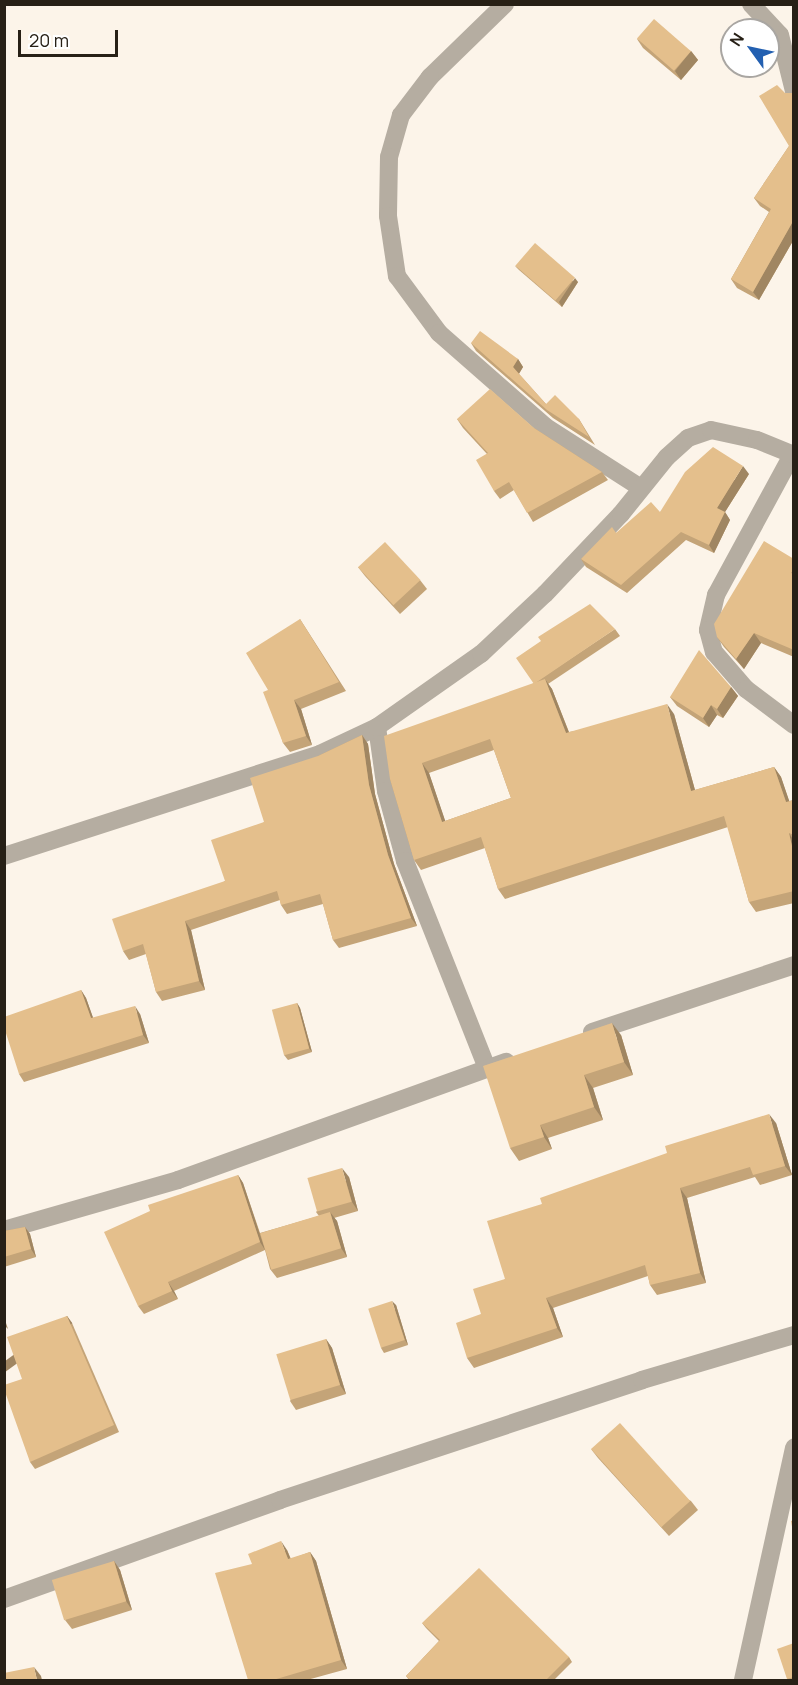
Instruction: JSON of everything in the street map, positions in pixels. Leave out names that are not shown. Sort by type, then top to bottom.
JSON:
[{"type":"street","points":[[505,4],[430,77],[401,115],[390,157],[388,204],[398,276],[439,333],[546,427],[641,488]]},
{"type":"street","points":[[751,4],[780,35],[794,91]]},
{"type":"street","points":[[4,856],[320,754],[377,727],[481,654],[545,594],[688,438],[711,430],[758,440],[793,455],[716,595],[708,630],[714,652],[746,689],[794,725]]},
{"type":"street","points":[[377,727],[386,791],[405,861],[488,1068]]},
{"type":"street","points":[[574,1038],[794,965]]},
{"type":"street","points":[[4,1230],[178,1180],[520,1057]]},
{"type":"street","points":[[4,1599],[280,1500],[642,1380],[794,1335]]},
{"type":"street","points":[[742,1680],[794,1448]]},
{"type":"building","points":[[654,19],[691,51],[674,71],[637,39]]},
{"type":"building","points":[[777,85],[785,93],[794,95],[794,223],[753,292],[731,279],[771,209],[754,198],[789,146],[759,96]]},
{"type":"building","points":[[535,243],[575,278],[555,300],[515,266]]},
{"type":"building","points":[[480,331],[518,359],[513,367],[546,404],[555,395],[579,419],[589,437],[547,410],[471,343]]},
{"type":"building","points":[[490,389],[534,428],[602,472],[527,513],[509,482],[494,491],[476,460],[488,453],[457,419]]},
{"type":"building","points":[[713,447],[743,466],[717,508],[725,512],[709,545],[681,532],[621,585],[581,559],[612,527],[616,533],[651,502],[660,512],[685,472]]},
{"type":"building","points":[[764,541],[794,559],[794,569],[791,573],[794,574],[794,650],[754,633],[736,659],[717,637],[714,624]]},
{"type":"building","points":[[385,542],[420,580],[393,605],[358,567]]},
{"type":"building","points":[[590,604],[615,629],[534,684],[516,658],[541,641],[538,637]]},
{"type":"building","points":[[300,619],[339,682],[294,700],[306,736],[283,743],[263,692],[268,690],[246,653]]},
{"type":"building","points":[[699,650],[731,687],[717,709],[711,705],[703,718],[670,697]]},
{"type":"building","points":[[545,679],[566,733],[667,704],[691,791],[774,767],[786,802],[794,800],[794,835],[789,833],[794,855],[794,891],[749,902],[724,816],[498,889],[481,837],[414,860],[390,779],[384,736]],"holes":[[[490,739],[511,798],[442,822],[422,763]]]},
{"type":"building","points":[[362,735],[369,785],[388,855],[411,918],[333,940],[320,894],[281,905],[277,891],[185,921],[199,981],[156,992],[143,944],[123,951],[112,919],[225,881],[211,840],[264,822],[250,778],[318,756]]},
{"type":"building","points":[[81,990],[91,1018],[135,1006],[143,1035],[19,1074],[4,1027],[4,1017]]},
{"type":"building","points":[[297,1003],[309,1048],[284,1055],[272,1010]]},
{"type":"building","points":[[612,1023],[624,1062],[584,1075],[594,1107],[540,1125],[544,1137],[510,1148],[483,1066]]},
{"type":"building","points":[[769,1114],[785,1166],[753,1175],[750,1167],[680,1188],[700,1273],[650,1285],[645,1265],[546,1298],[557,1328],[467,1358],[456,1323],[481,1314],[473,1289],[505,1279],[487,1221],[542,1204],[540,1198],[667,1153],[665,1146]]},
{"type":"building","points":[[342,1168],[352,1202],[317,1212],[307,1178]]},
{"type":"building","points":[[238,1175],[260,1242],[168,1282],[172,1291],[138,1306],[104,1232],[150,1211],[148,1205]]},
{"type":"building","points":[[330,1212],[341,1248],[271,1270],[260,1233]]},
{"type":"building","points":[[25,1227],[31,1249],[4,1257],[4,1231]]},
{"type":"building","points":[[392,1301],[405,1340],[381,1348],[368,1309]]},
{"type":"building","points":[[67,1316],[114,1425],[30,1462],[4,1389],[4,1385],[22,1379],[7,1337]]},
{"type":"building","points":[[326,1339],[340,1385],[290,1400],[276,1354]]},
{"type":"building","points":[[620,1423],[690,1501],[661,1527],[591,1449]]},
{"type":"building","points":[[794,1520],[794,1538],[791,1521]]},
{"type":"building","points":[[281,1541],[288,1559],[310,1552],[341,1660],[273,1680],[248,1680],[215,1573],[252,1564],[248,1554]]},
{"type":"building","points":[[114,1561],[126,1601],[64,1620],[52,1580]]},
{"type":"building","points":[[479,1568],[569,1657],[546,1680],[410,1680],[406,1676],[440,1640],[422,1623]]},
{"type":"building","points":[[794,1643],[794,1677],[787,1679],[777,1649]]},
{"type":"building","points":[[34,1667],[37,1680],[4,1680],[4,1673]]}]
